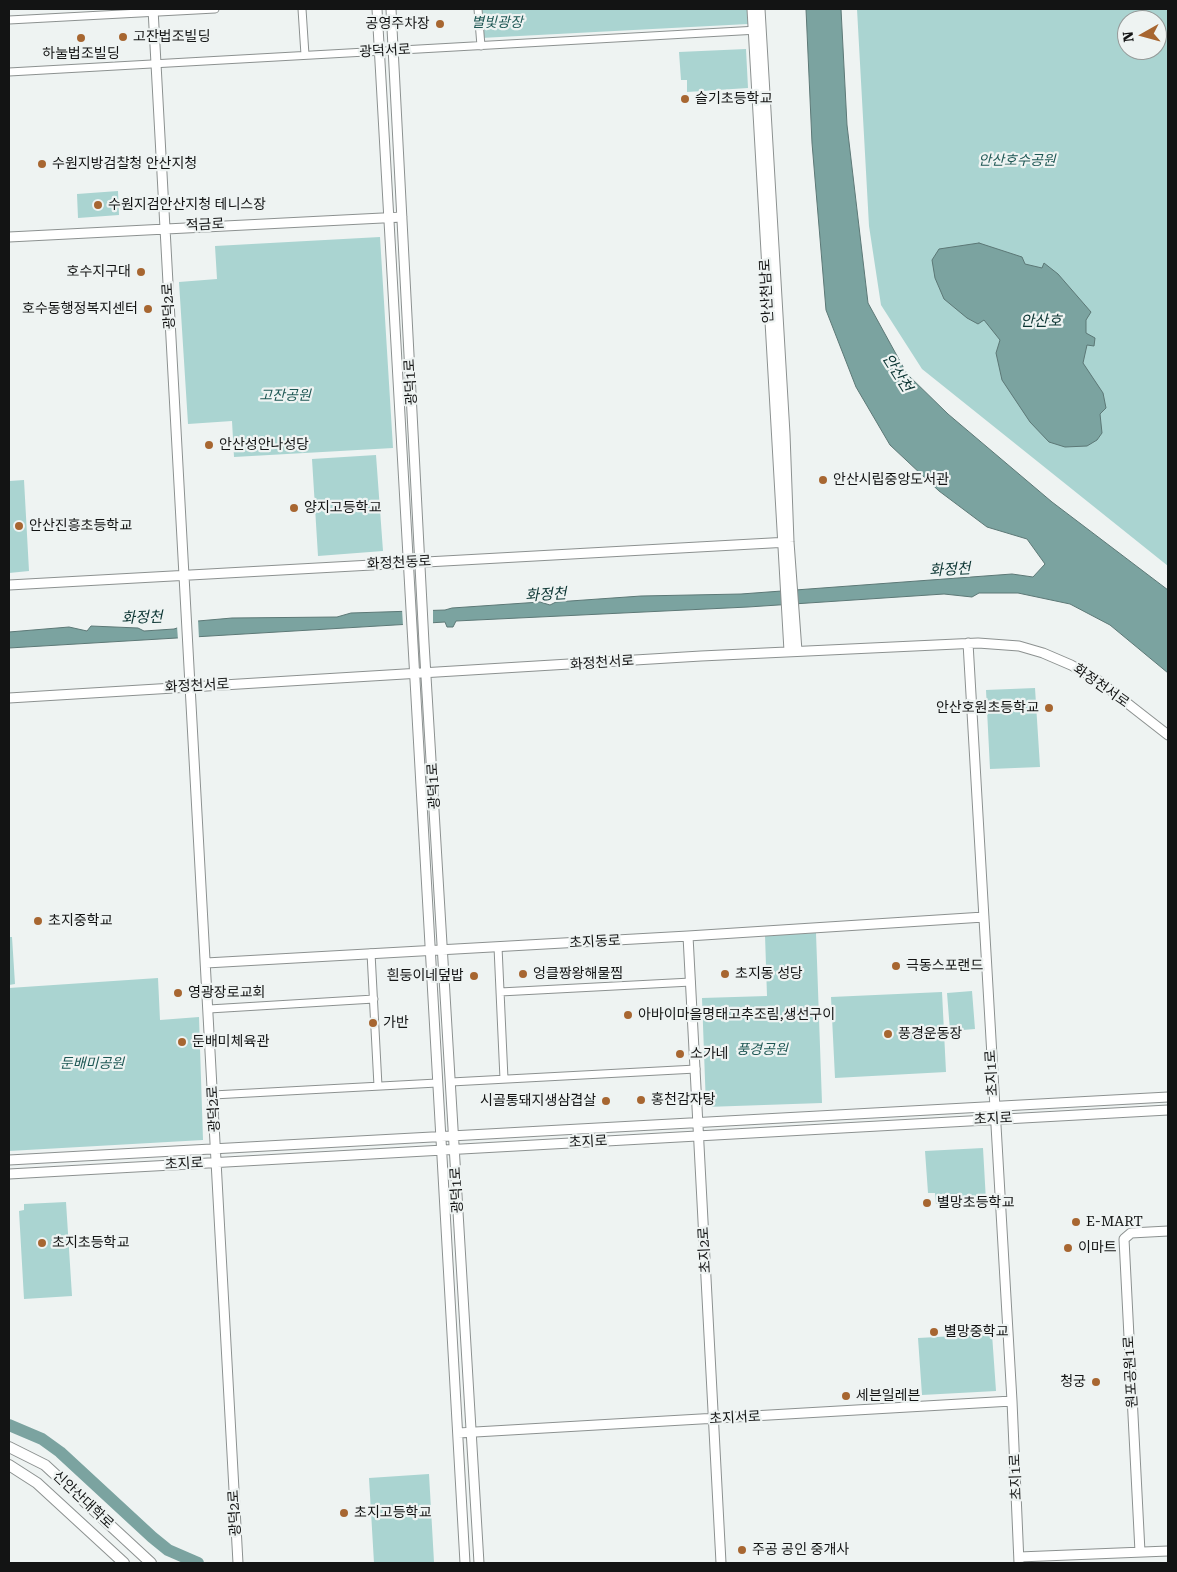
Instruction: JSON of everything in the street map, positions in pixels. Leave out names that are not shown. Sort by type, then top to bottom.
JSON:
[{"type":"main road","name":"신안산대학로","points":[[9,1447],[45,1466],[151,1563]]},
{"type":"main road","name":"신안산대학로","points":[[9,1465],[37,1483],[124,1563]]},
{"type":"street","points":[[9,20],[153,10],[215,9]]},
{"type":"street","points":[[302,9],[305,56]]},
{"type":"street","name":"광덕1로","points":[[377,9],[465,1563]]},
{"type":"street","name":"광덕1로","points":[[391,9],[422,562],[424,643],[479,1563]]},
{"type":"street","points":[[478,9],[480,46]]},
{"type":"street","name":"안산천남로","points":[[752,9],[757,30],[785,434],[786,542],[793,651]]},
{"type":"street","name":"안산천남로","points":[[757,30],[760,9]]},
{"type":"street","name":"광덕2로","points":[[153,10],[238,1563]]},
{"type":"street","name":"광덕서로","points":[[9,72],[757,30]]},
{"type":"street","name":"적금로","points":[[9,237],[402,217]]},
{"type":"street","name":"화정천동로","points":[[9,585],[786,542]]},
{"type":"street","name":"화정천서로","points":[[9,698],[793,651],[968,643],[1019,646],[1043,653],[1072,665],[1095,678],[1168,736]]},
{"type":"street","name":"초지1로","points":[[968,643],[1012,1401],[1019,1560]]},
{"type":"street","name":"초지동로","points":[[206,963],[984,917]]},
{"type":"street","name":"초지2로","points":[[688,936],[721,1563]]},
{"type":"street","points":[[498,947],[504,1079]]},
{"type":"street","points":[[371,953],[378,1086]]},
{"type":"street","points":[[500,992],[691,982]]},
{"type":"street","points":[[208,1009],[374,999]]},
{"type":"street","points":[[451,1082],[696,1070]]},
{"type":"street","points":[[213,1095],[437,1082]]},
{"type":"street","name":"초지로","points":[[9,1160],[1168,1097]]},
{"type":"street","name":"초지로","points":[[9,1174],[1168,1110]]},
{"type":"street","name":"원포공원1로","points":[[1140,1552],[1124,1239],[1131,1233],[1168,1231]]},
{"type":"street","name":"초지서로","points":[[458,1433],[1012,1401]]},
{"type":"street","points":[[1019,1560],[1168,1551]]},
{"type":"green space","name":"별빛광장","points":[[480,9],[747,9],[748,24],[481,38]]},
{"type":"green space","name":"안산호수공원","points":[[857,9],[1168,9],[1168,566],[922,369],[881,305],[869,226]]},
{"type":"green space","points":[[746,49],[748,88],[687,92],[687,80],[681,80],[679,52]]},
{"type":"green space","name":"수원지검안산지청 테니스장","points":[[118,191],[119,215],[78,218],[77,194]]},
{"type":"green space","name":"고잔공원","points":[[380,237],[393,448],[234,457],[232,421],[188,424],[179,282],[217,279],[215,246]]},
{"type":"green space","points":[[376,455],[383,551],[318,556],[312,459]]},
{"type":"green space","name":"안산진흥초등학교","points":[[24,480],[29,571],[9,573],[9,481]]},
{"type":"green space","points":[[1035,688],[1040,767],[990,769],[986,690]]},
{"type":"green space","name":"풍경공원","points":[[816,933],[822,1103],[706,1107],[702,998],[767,996],[765,935]]},
{"type":"green space","points":[[9,937],[12,937],[15,984],[9,985]]},
{"type":"green space","name":"둔배미공원","points":[[158,978],[160,1020],[199,1017],[203,1140],[9,1151],[9,988]]},
{"type":"green space","points":[[972,991],[975,1029],[950,1031],[947,993]]},
{"type":"green space","name":"풍경운동장","points":[[942,992],[946,1072],[835,1078],[831,997]]},
{"type":"green space","points":[[983,1148],[986,1201],[936,1204],[935,1193],[928,1193],[925,1151]]},
{"type":"green space","points":[[66,1202],[72,1296],[24,1299],[19,1211],[24,1210],[24,1204]]},
{"type":"green space","points":[[992,1334],[996,1391],[922,1395],[918,1338]]},
{"type":"green space","points":[[429,1474],[434,1562],[374,1563],[369,1478]]},
{"type":"water","name":"안산천","points":[[806,9],[841,9],[847,125],[868,303],[907,374],[948,414],[1052,502],[1168,590],[1168,673],[1110,625],[1070,604],[1018,593],[979,593],[972,597],[944,594],[748,607],[456,621],[453,627],[447,627],[445,622],[9,648],[9,632],[69,627],[87,631],[91,626],[138,628],[144,631],[174,629],[198,621],[232,618],[337,617],[351,613],[445,610],[540,602],[550,605],[556,602],[641,596],[741,594],[1012,574],[1033,577],[1045,564],[1027,539],[987,527],[939,491],[890,445],[856,387],[826,310],[812,143]]},
{"type":"water","name":"안산호","points":[[979,243],[1022,257],[1025,264],[1042,268],[1044,263],[1058,274],[1091,312],[1086,320],[1086,333],[1095,338],[1094,346],[1087,345],[1083,363],[1103,393],[1106,408],[1100,414],[1102,433],[1097,440],[1087,446],[1065,447],[1049,442],[1030,422],[1002,380],[996,353],[1000,340],[984,320],[978,324],[967,318],[944,299],[935,278],[932,260],[939,249]]},
{"type":"pier","points":[[433,608],[433,625],[403,626],[402,609]]},
{"type":"pier","points":[[198,619],[199,639],[178,640],[177,626]]},
{"type":"waterway","points":[[9,1425],[42,1439],[60,1452],[168,1550],[198,1563]]},
{"type":"place","name":"공영주차장","points":[[440,24]]},
{"type":"place","name":"고잔법조빌딩","points":[[123,37]]},
{"type":"place","name":"하눌법조빌딩","points":[[81,38]]},
{"type":"place","name":"슬기초등학교","points":[[685,99]]},
{"type":"place","name":"수원지방검찰청 안산지청","points":[[42,164]]},
{"type":"place","name":"수원지검안산지청 테니스장","points":[[98,205]]},
{"type":"place","name":"호수지구대","points":[[141,272]]},
{"type":"place","name":"호수동행정복지센터","points":[[148,309]]},
{"type":"place","name":"안산성안나성당","points":[[209,445]]},
{"type":"place","name":"안산시립중앙도서관","points":[[823,480]]},
{"type":"place","name":"양지고등학교","points":[[294,508]]},
{"type":"place","name":"안산진흥초등학교","points":[[19,526]]},
{"type":"place","name":"안산호원초등학교","points":[[1049,708]]},
{"type":"place","name":"초지중학교","points":[[38,921]]},
{"type":"place","name":"극동스포랜드","points":[[896,966]]},
{"type":"place","name":"엉클짱왕해물찜","points":[[523,974]]},
{"type":"place","name":"초지동 성당","points":[[725,974]]},
{"type":"place","name":"흰둥이네덮밥","points":[[474,976]]},
{"type":"place","name":"영광장로교회","points":[[178,993]]},
{"type":"place","name":"아바이마을명태고추조림,생선구이","points":[[628,1015]]},
{"type":"place","name":"가반","points":[[373,1023]]},
{"type":"place","name":"풍경운동장","points":[[888,1034]]},
{"type":"place","name":"둔배미체육관","points":[[182,1042]]},
{"type":"place","name":"소가네","points":[[680,1054]]},
{"type":"place","name":"홍천감자탕","points":[[641,1100]]},
{"type":"place","name":"시골통돼지생삼겹살","points":[[606,1101]]},
{"type":"place","name":"별망초등학교","points":[[927,1203]]},
{"type":"place","name":"E-MART","points":[[1076,1222]]},
{"type":"place","name":"초지초등학교","points":[[42,1243]]},
{"type":"place","name":"이마트","points":[[1068,1248]]},
{"type":"place","name":"별망중학교","points":[[934,1332]]},
{"type":"place","name":"청궁","points":[[1096,1382]]},
{"type":"place","name":"세븐일레븐","points":[[846,1396]]},
{"type":"place","name":"초지고등학교","points":[[344,1513]]},
{"type":"place","name":"주공 공인 중개사","points":[[742,1550]]},
{"type":"water label","name":"화정천","points":[[950,570]]},
{"type":"water label","name":"화정천","points":[[546,595]]},
{"type":"water label","name":"화정천","points":[[142,618]]}]
